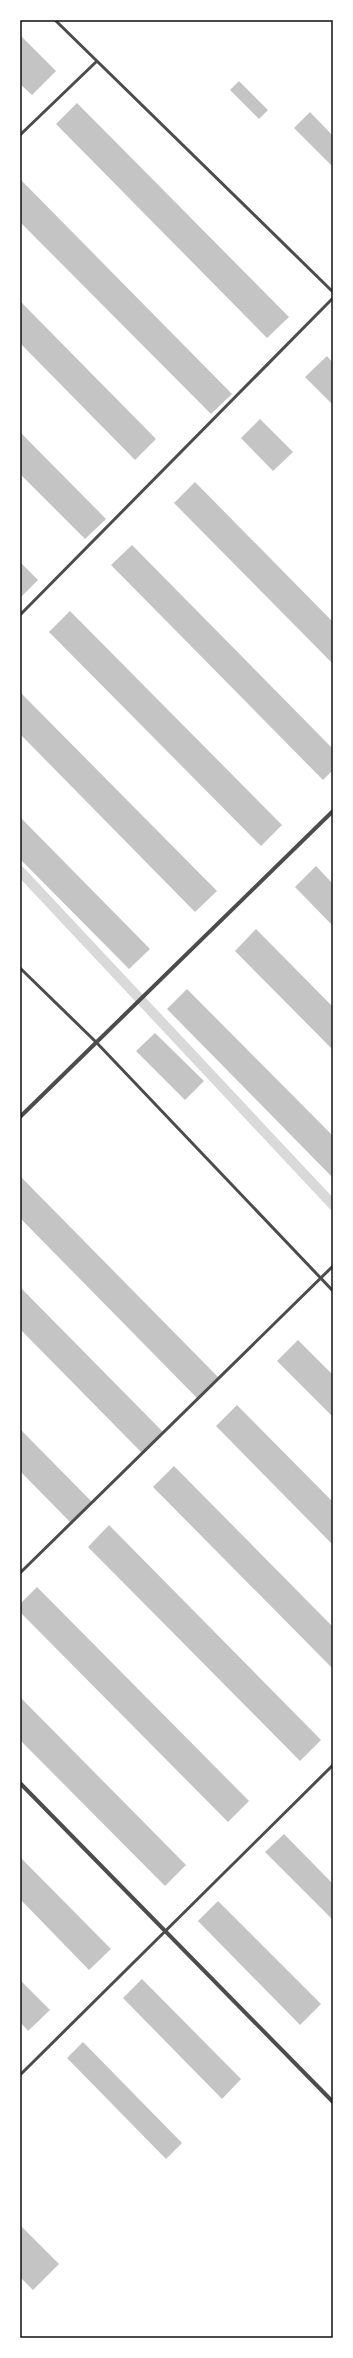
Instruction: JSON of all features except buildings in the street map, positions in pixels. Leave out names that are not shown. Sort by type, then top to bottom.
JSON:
[{"type":"street","points":[[20,1117],[333,811]]},
{"type":"street","points":[[20,1783],[333,2102]]},
{"type":"lane","points":[[55,20],[333,292]]},
{"type":"lane","points":[[20,136],[97,61]]},
{"type":"lane","points":[[20,614],[333,298]]},
{"type":"lane","points":[[20,968],[96,1042],[333,1291]]},
{"type":"lane","points":[[20,1573],[333,1266]]},
{"type":"lane","points":[[20,2075],[333,1765]]},
{"type":"waterway","points":[[20,871],[333,1205]]}]
